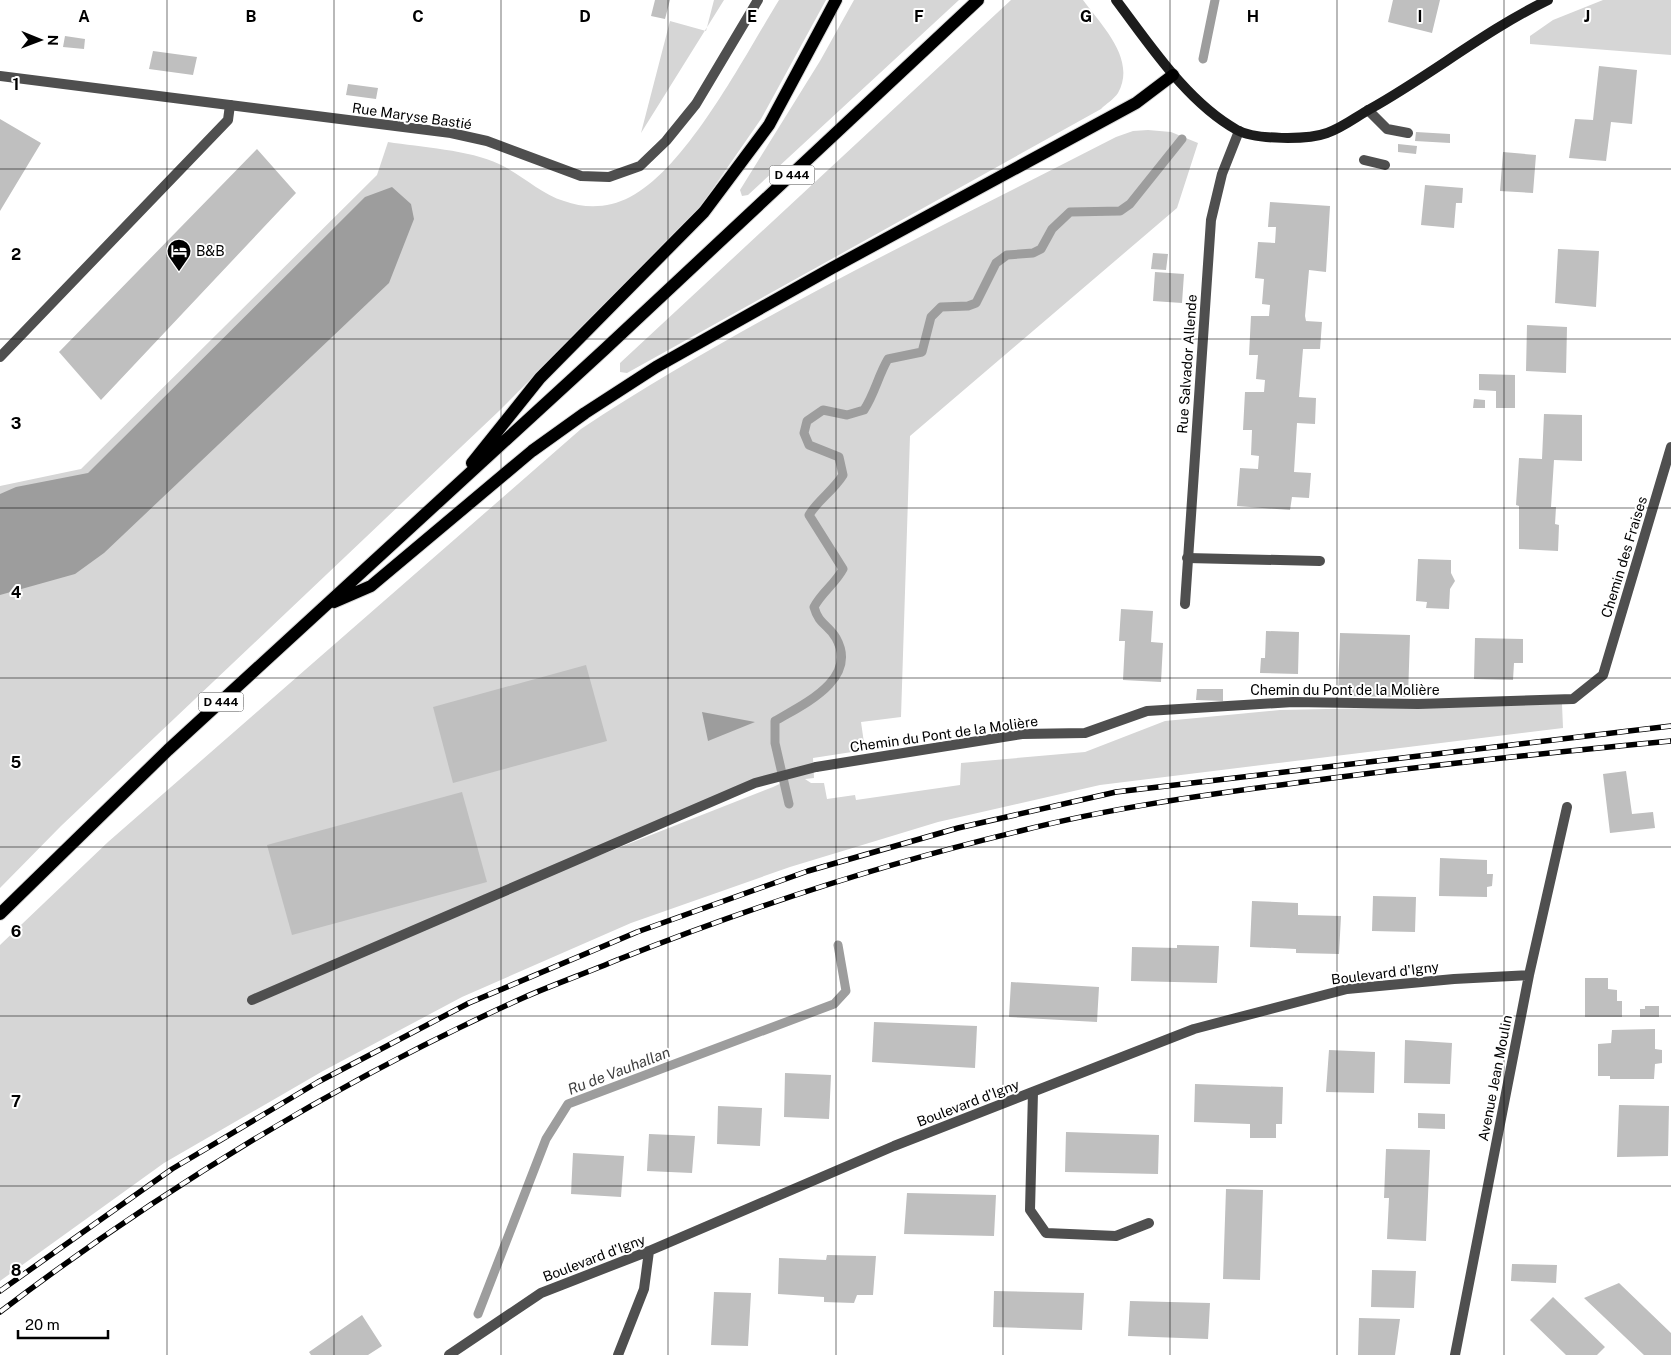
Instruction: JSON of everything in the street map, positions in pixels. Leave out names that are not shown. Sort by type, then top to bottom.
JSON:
[{"type":"main road","points":[[446,495],[540,378],[704,212],[769,125],[836,0]]},
{"type":"main road","name":"D 444","points":[[0,914],[168,750],[446,495],[978,0]]},
{"type":"main road","points":[[325,606],[371,586],[532,451],[585,413],[656,367],[832,268],[1136,103],[1173,75]]},
{"type":"street","name":"Rue Maryse Bastié","points":[[0,76],[451,133],[486,141],[581,176],[609,177],[640,166],[666,141],[696,104],[758,0]]},
{"type":"street","points":[[1116,0],[1173,75],[1218,117],[1239,131],[1286,139],[1327,133],[1409,87],[1522,13],[1548,0]]},
{"type":"street","points":[[0,357],[228,120],[230,105]]},
{"type":"street","points":[[1368,110],[1387,129],[1408,133]]},
{"type":"street","name":"Rue Salvador Allende","points":[[1184,604],[1211,220],[1222,174],[1239,131]]},
{"type":"street","points":[[1364,160],[1385,165]]},
{"type":"street","name":"Chemin des Fraises","points":[[1603,675],[1671,447]]},
{"type":"street","points":[[1187,558],[1320,561]]},
{"type":"street","name":"Chemin du Pont de la Molière","points":[[252,1000],[756,783],[805,769],[1022,734],[1085,733],[1147,710],[1293,702],[1418,704],[1573,699],[1603,675]]},
{"type":"street","name":"Avenue Jean Moulin","points":[[1454,1355],[1529,975],[1566,807]]},
{"type":"street","name":"Boulevard d'Igny","points":[[449,1355],[541,1293],[649,1252],[894,1146],[1194,1029],[1347,988],[1454,978],[1529,975]]},
{"type":"street","points":[[1033,1092],[1030,1210],[1046,1233],[1116,1236],[1149,1223]]},
{"type":"street","points":[[618,1355],[644,1289],[649,1252]]},
{"type":"shaded area","points":[[714,0],[724,0],[707,27]]},
{"type":"shaded area","points":[[779,0],[826,0],[761,119],[696,213],[499,411],[61,826],[0,888],[0,486],[81,469],[377,175],[388,142],[460,152],[487,159],[507,168],[547,194],[572,204],[606,205],[630,197],[651,182],[673,162],[693,136],[732,79]]},
{"type":"shaded area","points":[[854,0],[959,0],[748,195],[742,196],[740,190],[820,61]]},
{"type":"shaded area","points":[[1011,0],[1083,0],[1107,31],[1120,55],[1123,80],[1118,93],[1101,109],[627,373],[620,372],[620,363]]},
{"type":"shaded area","points":[[1603,0],[1671,0],[1671,55],[1530,44],[1530,36],[1553,20]]},
{"type":"shaded area","points":[[670,21],[705,31],[641,133]]},
{"type":"shaded area","points":[[1133,131],[1171,132],[1198,143],[1177,208],[910,436],[901,717],[861,722],[865,750],[813,758],[814,778],[805,779],[811,783],[824,783],[827,799],[855,795],[856,800],[960,785],[961,763],[1085,752],[1165,721],[1280,710],[1562,704],[1563,728],[1100,785],[938,822],[790,867],[631,923],[462,997],[323,1071],[164,1163],[0,1281],[0,945],[108,842],[581,429],[645,388],[778,312],[912,241],[1116,137]],"holes":[[[788,780],[557,872],[755,783]]]},
{"type":"shaded area","points":[[392,187],[411,204],[414,219],[389,283],[104,553],[75,574],[0,595],[0,494],[16,487],[88,473],[365,197]]},
{"type":"shaded area","points":[[702,712],[755,722],[708,741]]},
{"type":"building","points":[[655,0],[670,0],[665,19],[651,16]]},
{"type":"building","points":[[1393,0],[1440,0],[1432,33],[1388,22]]},
{"type":"building","points":[[65,36],[85,39],[84,49],[63,47]]},
{"type":"building","points":[[153,51],[197,57],[193,75],[149,69]]},
{"type":"building","points":[[1599,66],[1637,70],[1632,124],[1611,122],[1606,161],[1569,158],[1575,119],[1593,120]]},
{"type":"building","points":[[348,84],[378,88],[376,99],[346,95]]},
{"type":"building","points":[[0,119],[41,143],[0,211]]},
{"type":"building","points":[[1416,132],[1450,134],[1450,143],[1415,141]]},
{"type":"building","points":[[1398,144],[1417,146],[1416,154],[1398,152]]},
{"type":"building","name":"B&B","points":[[257,149],[296,193],[101,400],[59,352]]},
{"type":"building","points":[[1503,152],[1536,155],[1533,193],[1500,191]]},
{"type":"building","points":[[1425,185],[1463,188],[1462,203],[1456,203],[1454,228],[1421,225]]},
{"type":"building","points":[[1270,202],[1330,206],[1326,272],[1309,270],[1305,316],[1306,321],[1322,322],[1320,349],[1303,349],[1299,397],[1316,398],[1315,424],[1297,423],[1294,472],[1311,473],[1309,498],[1292,497],[1290,510],[1237,506],[1240,468],[1258,469],[1259,456],[1251,455],[1252,430],[1243,430],[1245,392],[1264,392],[1265,380],[1256,379],[1258,355],[1249,355],[1251,316],[1269,316],[1270,305],[1262,304],[1264,279],[1255,278],[1258,242],[1275,243],[1276,227],[1268,227]]},
{"type":"building","points":[[1558,249],[1599,251],[1596,307],[1555,303]]},
{"type":"building","points":[[1153,253],[1168,254],[1166,270],[1151,269]]},
{"type":"building","points":[[1155,272],[1184,274],[1182,303],[1153,301]]},
{"type":"building","points":[[1527,325],[1567,327],[1566,373],[1526,371]]},
{"type":"building","points":[[1479,374],[1515,375],[1515,408],[1496,408],[1496,391],[1479,390]]},
{"type":"building","points":[[1474,399],[1485,400],[1485,408],[1473,408]]},
{"type":"building","points":[[1544,414],[1582,415],[1582,461],[1554,460],[1551,507],[1556,507],[1555,524],[1559,525],[1558,551],[1519,549],[1519,506],[1516,505],[1519,458],[1542,459]]},
{"type":"building","points":[[1418,559],[1451,560],[1451,573],[1455,581],[1450,589],[1449,609],[1426,608],[1427,602],[1416,601]]},
{"type":"building","points":[[1121,609],[1153,611],[1151,642],[1163,643],[1161,682],[1123,680],[1125,641],[1119,641]]},
{"type":"building","points":[[1266,631],[1299,632],[1298,674],[1260,673],[1261,658],[1265,658]]},
{"type":"building","points":[[1340,633],[1410,635],[1408,697],[1338,696]]},
{"type":"building","points":[[1475,638],[1523,639],[1523,663],[1514,663],[1513,680],[1474,679]]},
{"type":"building","points":[[586,665],[607,741],[453,783],[433,707]]},
{"type":"building","points":[[1197,689],[1223,689],[1223,701],[1196,700]]},
{"type":"building","points":[[1626,771],[1632,814],[1653,812],[1655,828],[1610,833],[1603,774]]},
{"type":"building","points":[[462,792],[487,882],[292,935],[267,845]]},
{"type":"building","points":[[1440,858],[1487,860],[1487,874],[1493,874],[1492,886],[1487,887],[1487,897],[1439,896]]},
{"type":"building","points":[[1373,896],[1416,897],[1415,932],[1372,931]]},
{"type":"building","points":[[1252,901],[1298,903],[1298,915],[1341,916],[1339,954],[1296,953],[1296,949],[1250,947]]},
{"type":"building","points":[[1177,945],[1219,946],[1217,983],[1131,981],[1132,947],[1177,948]]},
{"type":"building","points":[[1585,978],[1608,978],[1608,989],[1617,990],[1617,1001],[1622,1001],[1622,1017],[1585,1017]]},
{"type":"building","points":[[1011,982],[1099,987],[1097,1022],[1009,1017]]},
{"type":"building","points":[[1645,1006],[1659,1006],[1659,1017],[1640,1017],[1640,1009],[1645,1009]]},
{"type":"building","points":[[874,1022],[977,1026],[975,1068],[872,1062]]},
{"type":"building","points":[[1655,1029],[1655,1049],[1662,1050],[1662,1063],[1655,1064],[1654,1079],[1610,1079],[1610,1076],[1598,1076],[1598,1044],[1611,1043],[1612,1030]]},
{"type":"building","points":[[1405,1040],[1452,1043],[1450,1084],[1404,1083]]},
{"type":"building","points":[[1329,1050],[1375,1052],[1374,1093],[1326,1092]]},
{"type":"building","points":[[785,1073],[831,1075],[829,1119],[784,1117]]},
{"type":"building","points":[[1195,1084],[1283,1087],[1282,1124],[1276,1124],[1276,1138],[1250,1138],[1250,1124],[1194,1122]]},
{"type":"building","points":[[1619,1105],[1669,1106],[1668,1156],[1617,1157]]},
{"type":"building","points":[[718,1106],[762,1108],[760,1146],[717,1144]]},
{"type":"building","points":[[1418,1113],[1445,1114],[1445,1129],[1418,1128]]},
{"type":"building","points":[[1066,1132],[1159,1135],[1158,1174],[1065,1172]]},
{"type":"building","points":[[649,1134],[695,1136],[692,1173],[647,1171]]},
{"type":"building","points":[[1386,1149],[1430,1150],[1426,1241],[1387,1239],[1389,1198],[1384,1198]]},
{"type":"building","points":[[573,1153],[624,1156],[621,1197],[571,1194]]},
{"type":"building","points":[[1226,1189],[1263,1190],[1260,1280],[1223,1279]]},
{"type":"building","points":[[907,1193],[996,1195],[994,1236],[904,1234]]},
{"type":"building","points":[[827,1255],[876,1256],[873,1295],[857,1295],[854,1303],[824,1302],[824,1297],[778,1294],[779,1258],[826,1260]]},
{"type":"building","points":[[1512,1264],[1557,1265],[1556,1283],[1511,1281]]},
{"type":"building","points":[[1372,1270],[1416,1271],[1414,1308],[1371,1307]]},
{"type":"building","points":[[1619,1283],[1671,1333],[1671,1355],[1644,1355],[1584,1298]]},
{"type":"building","points":[[994,1291],[1084,1293],[1082,1330],[993,1327]]},
{"type":"building","points":[[714,1292],[751,1293],[748,1346],[711,1345]]},
{"type":"building","points":[[1553,1297],[1605,1347],[1597,1355],[1566,1355],[1530,1320]]},
{"type":"building","points":[[1130,1301],[1210,1303],[1208,1339],[1128,1336]]},
{"type":"building","points":[[362,1315],[382,1346],[368,1355],[311,1355],[309,1352]]},
{"type":"building","points":[[1359,1318],[1400,1319],[1395,1355],[1358,1355]]},
{"type":"waterway","name":"Ru de Vauhallan","points":[[1203,59],[1215,0]]},
{"type":"waterway","name":"Ru de Vauhallan","points":[[789,804],[775,743],[775,721],[800,707],[825,688],[834,678],[840,666],[841,653],[836,638],[818,617],[814,607],[843,569],[809,515],[843,475],[839,457],[809,445],[804,433],[807,421],[823,410],[847,415],[864,410],[888,359],[922,352],[931,317],[941,307],[968,306],[976,303],[996,263],[1007,255],[1033,253],[1041,249],[1052,229],[1070,212],[1120,211],[1130,204],[1182,139]]},
{"type":"waterway","name":"Ru de Vauhallan","points":[[478,1314],[546,1139],[568,1104],[834,1004],[846,991],[838,945]]},
{"type":"railway","points":[[0,1291],[172,1169],[318,1082],[469,1003],[637,932],[808,871],[958,828],[1116,792],[1671,726]]},
{"type":"railway","points":[[0,1312],[124,1223],[188,1181],[253,1140],[387,1064],[536,992],[666,941],[766,905],[816,888],[968,844],[1122,809],[1226,792],[1389,771],[1671,741]]},
{"type":"place","name":"B&B","points":[[179,272]]}]
